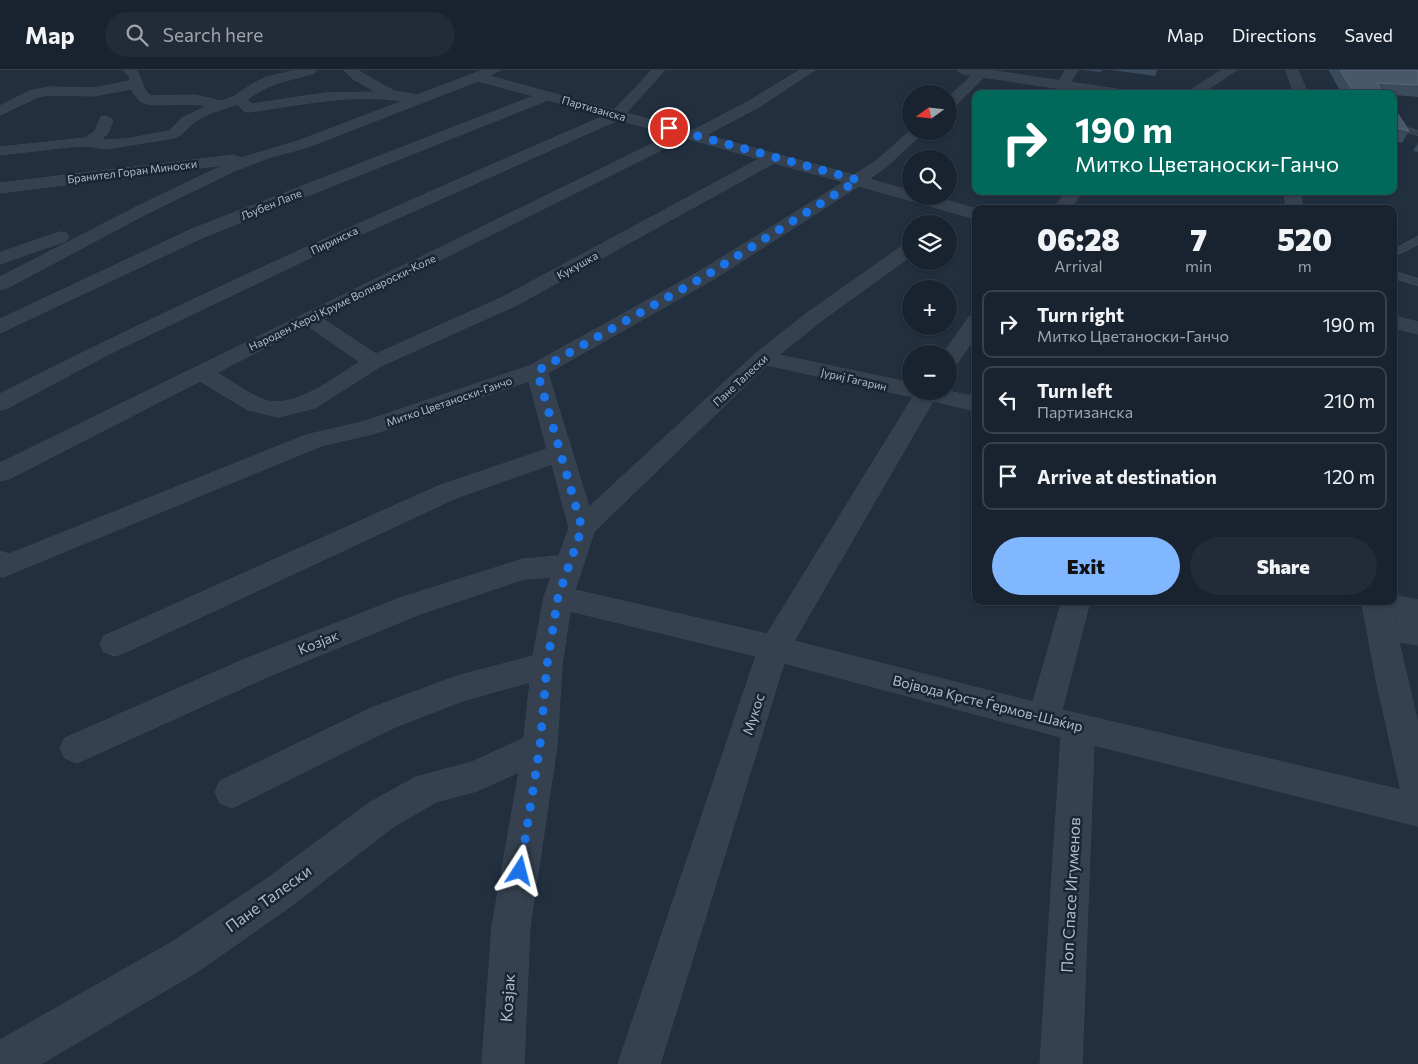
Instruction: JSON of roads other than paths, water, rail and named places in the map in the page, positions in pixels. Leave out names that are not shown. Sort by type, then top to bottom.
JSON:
[{"type":"street","points":[[130,70],[136,78],[139,92],[148,100],[195,99],[220,105]]},
{"type":"street","points":[[0,151],[88,142],[106,145],[174,134],[180,125],[190,118],[240,99],[259,85],[310,70]]},
{"type":"street","points":[[350,70],[392,95]]},
{"type":"street","name":"Бранител Горан Миноски","points":[[0,284],[142,210],[229,168],[263,155],[303,144],[494,70]]},
{"type":"street","name":"Пиринска","points":[[0,403],[102,350],[327,243],[617,115],[659,70]]},
{"type":"street","name":"Народен Херој Круме Волнароски-Коле","points":[[0,473],[309,318],[754,104],[809,70]]},
{"type":"street","points":[[964,70],[1096,90]]},
{"type":"street","points":[[1063,85],[1072,70]]},
{"type":"street","points":[[1198,90],[1231,70]]},
{"type":"street","points":[[1292,70],[1300,90]]},
{"type":"street","points":[[958,96],[982,73]]},
{"type":"street","points":[[83,91],[106,75]]},
{"type":"street","name":"Партизанска","points":[[479,77],[902,193]]},
{"type":"street","points":[[0,97],[25,97],[49,92],[104,90],[136,84]]},
{"type":"street","points":[[240,99],[249,108],[325,98],[392,95],[422,99]]},
{"type":"street","name":"Љубен Лапе","points":[[0,327],[198,233],[549,95]]},
{"type":"street","points":[[0,111],[25,97]]},
{"type":"street","points":[[88,142],[101,133],[106,120]]},
{"type":"street","name":"Митко Цветаноски-Ганчо","points":[[0,561],[3,567],[314,440],[368,428],[537,371],[707,275],[858,180],[881,164],[908,140]]},
{"type":"street","name":"Бранител Горан Миноски","points":[[0,188],[263,155]]},
{"type":"street","name":"Кукушка","points":[[200,372],[256,406],[278,410],[307,403],[374,362],[510,301],[774,157]]},
{"type":"street","name":"Партизанска","points":[[943,205],[970,213]]},
{"type":"street","name":"Бранител Горан Миноски","points":[[0,259],[142,210]]},
{"type":"street","points":[[957,219],[970,213]]},
{"type":"street","name":"Пане Талески","points":[[582,528],[762,358],[814,317],[902,254]]},
{"type":"street","points":[[309,318],[374,362]]},
{"type":"street","points":[[1397,323],[1418,328]]},
{"type":"street","points":[[957,349],[972,327]]},
{"type":"street","name":"Јуриј Гагарин","points":[[762,358],[902,388]]},
{"type":"street","points":[[537,371],[582,528]]},
{"type":"street","name":"Мукос","points":[[639,1064],[774,648],[923,400]]},
{"type":"street","name":"Јуриј Гагарин","points":[[957,400],[972,403]]},
{"type":"street","points":[[115,644],[446,492],[560,453]]},
{"type":"street","name":"Козјак","points":[[503,1064],[511,926],[540,746],[547,665],[558,597],[582,528]]},
{"type":"street","name":"Козјак","points":[[77,748],[256,668],[410,606],[524,569],[569,565]]},
{"type":"street","name":"Војвода Крсте Ѓермов-Шаќир","points":[[558,597],[774,648],[1061,722],[1418,810]]},
{"type":"street","name":"Поп Спасе Игуменов","points":[[1061,1064],[1061,722],[1076,605]]},
{"type":"street","points":[[1378,611],[1418,611]]},
{"type":"street","points":[[1378,611],[1418,633]]},
{"type":"street","points":[[1378,611],[1418,791]]},
{"type":"street","points":[[232,792],[382,718],[457,689],[547,665]]},
{"type":"street","name":"Пане Талески","points":[[0,1064],[186,956],[278,893],[381,815],[428,788],[477,776],[540,746]]},
{"type":"lane","points":[[1397,127],[1418,133]]},
{"type":"lane","points":[[1397,251],[1418,240]]},
{"type":"lane","points":[[1397,275],[1418,282]]}]
